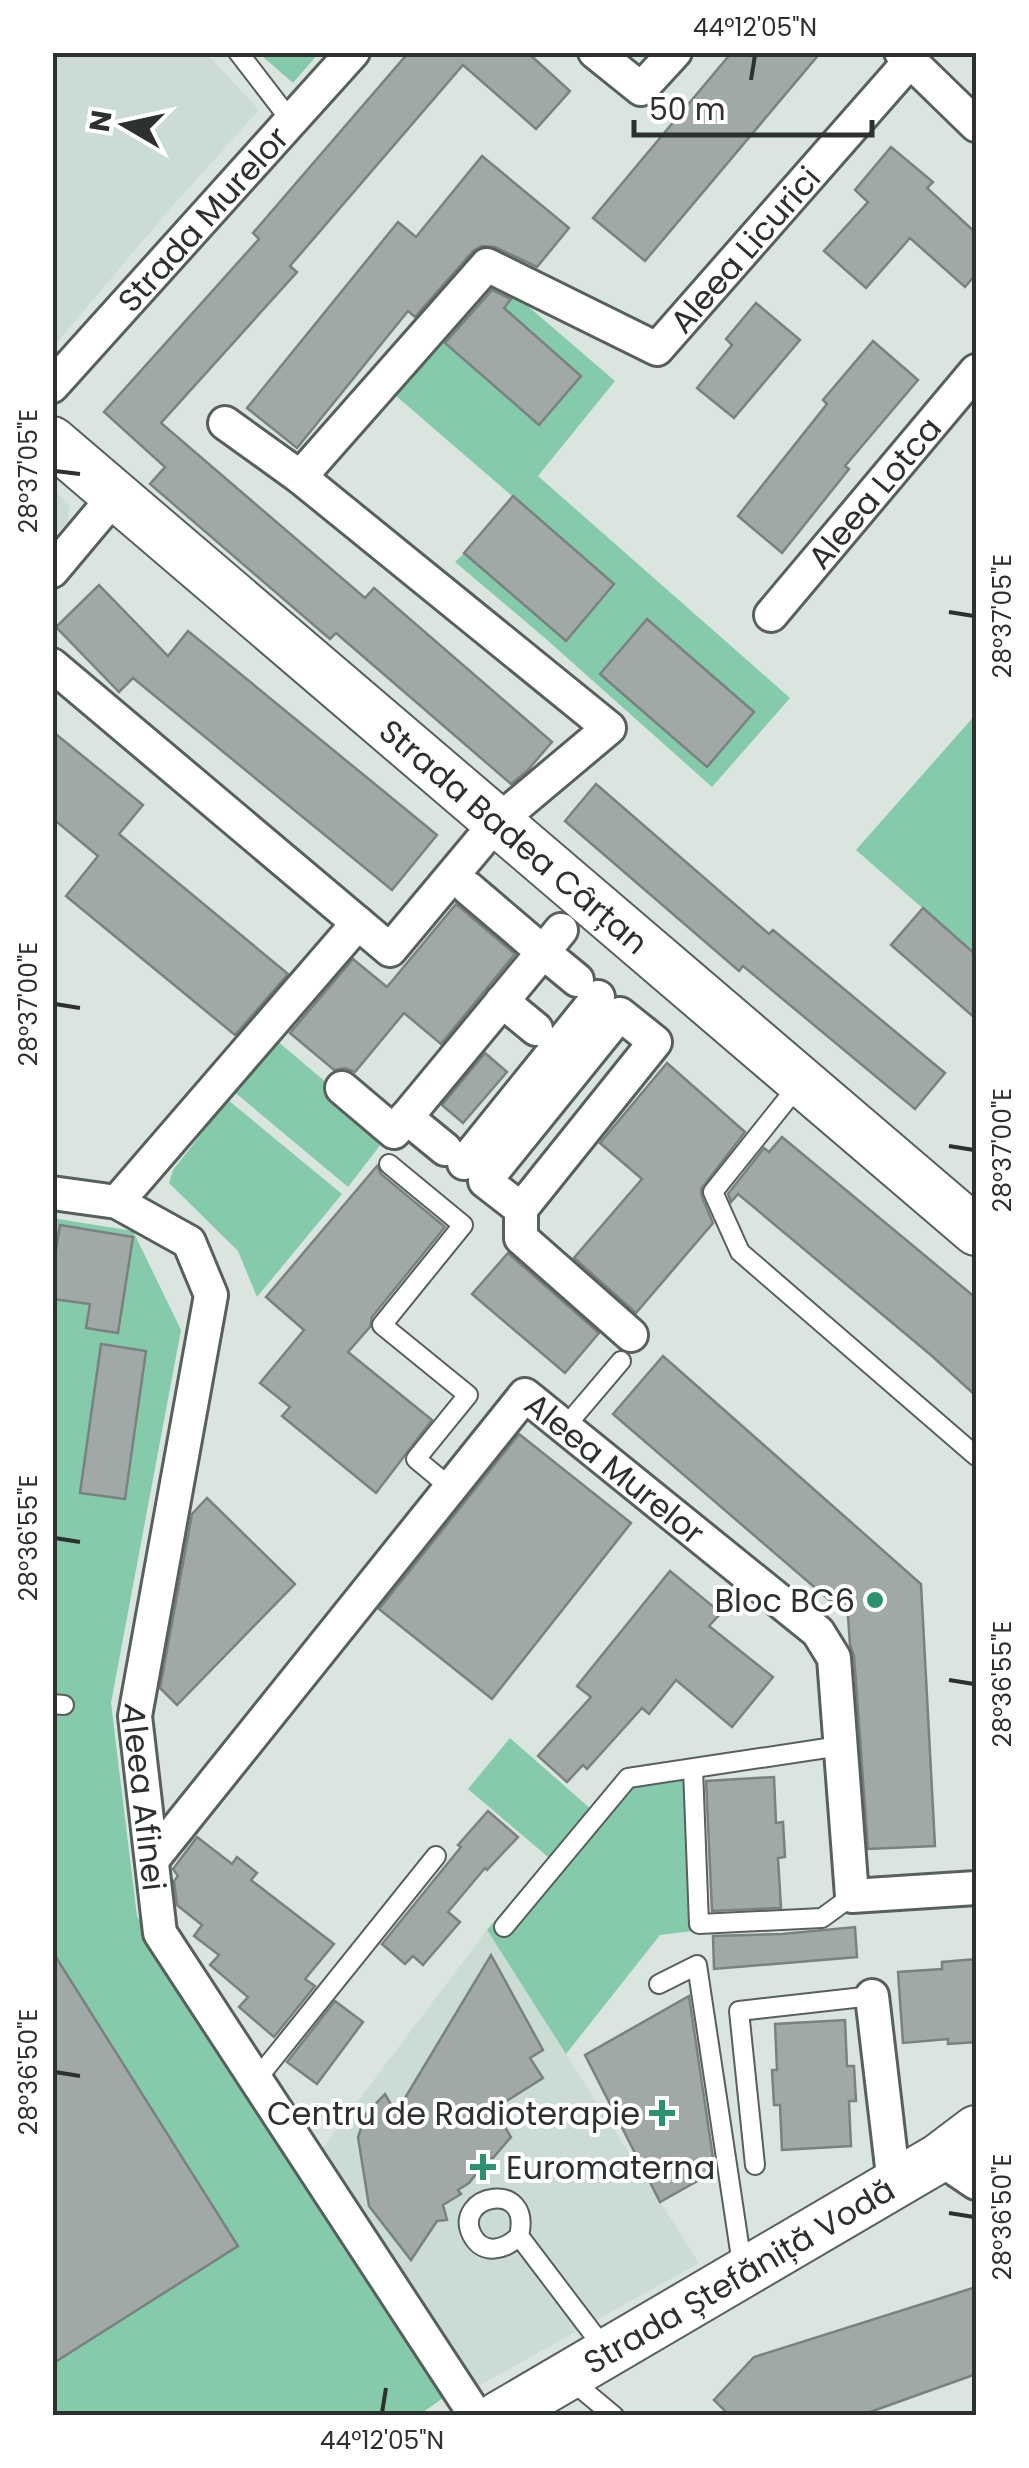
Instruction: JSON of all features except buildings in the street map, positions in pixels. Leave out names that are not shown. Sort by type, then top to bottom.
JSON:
[{"type":"street","name":"Strada Murelor","points":[[52,386],[353,52]]},
{"type":"street","points":[[595,52],[642,89],[675,52]]},
{"type":"street","points":[[906,57],[976,125]]},
{"type":"street","name":"Aleea Licurici","points":[[300,477],[488,265],[658,349],[906,57]]},
{"type":"street","name":"Aleea Lotca","points":[[771,615],[976,371]]},
{"type":"street","points":[[52,665],[390,950],[497,822],[609,728],[300,477],[225,424]]},
{"type":"street","name":"Strada Badea Cârțan","points":[[52,441],[976,1231]]},
{"type":"street","points":[[52,571],[115,496]]},
{"type":"street","points":[[406,1118],[454,1156],[587,988],[552,941],[468,888]]},
{"type":"street","points":[[117,1202],[358,924]]},
{"type":"street","points":[[342,1088],[394,1132],[552,941]]},
{"type":"street","points":[[502,1001],[536,1029]]},
{"type":"street","points":[[521,1210],[485,1181],[620,1014],[654,1042],[521,1210],[522,1238],[626,1348]]},
{"type":"street","points":[[579,1064],[614,1093]]},
{"type":"street","points":[[524,1132],[559,1162]]},
{"type":"street","name":"Aleea Afinei","points":[[52,1193],[117,1202],[188,1242],[211,1295],[135,1716],[160,1933],[476,2416]]},
{"type":"street","name":"Aleea Murelor","points":[[152,1860],[526,1395],[818,1632],[834,1658],[852,1896]]},
{"type":"street","points":[[852,1896],[976,1888]]},
{"type":"street","points":[[872,1996],[894,2184]]},
{"type":"street","name":"Strada Ștefăniță Vodă","points":[[499,2416],[894,2184],[968,2149]]},
{"type":"lane","points":[[238,52],[291,121]]},
{"type":"lane","points":[[801,1081],[713,1192],[740,1252],[976,1456]]},
{"type":"lane","points":[[389,1164],[463,1225],[382,1324],[468,1395],[416,1459],[451,1488]]},
{"type":"lane","points":[[565,1427],[626,1348]]},
{"type":"lane","points":[[504,1927],[628,1778],[840,1746]]},
{"type":"lane","points":[[693,1769],[699,1924],[822,1918],[852,1896]]},
{"type":"lane","points":[[256,2080],[436,1856]]},
{"type":"lane","points":[[659,1984],[697,1966],[743,2272]]},
{"type":"lane","points":[[755,2165],[739,2011],[872,1996]]},
{"type":"lane","points":[[519,2236],[607,2352]]},
{"type":"lane","points":[[566,2376],[614,2416]]},
{"type":"shaded area","points":[[53,52],[206,53],[259,110],[53,347]]},
{"type":"shaded area","points":[[53,490],[69,504],[68,522],[53,537]]},
{"type":"shaded area","name":"Euromaterna","points":[[487,1930],[699,2263],[473,2389],[318,2154]]},
{"type":"green space","points":[[319,53],[293,83],[261,55]]},
{"type":"green space","points":[[494,277],[615,381],[538,476],[790,698],[712,787],[455,562],[464,553],[566,641],[614,584],[395,395],[440,339],[538,424],[581,376],[482,290]]},
{"type":"green space","points":[[976,714],[976,955],[856,850]]},
{"type":"green space","points":[[275,1039],[388,1135],[348,1187],[232,1090]]},
{"type":"green space","points":[[228,1100],[342,1194],[257,1297],[238,1251],[169,1183],[173,1170]]},
{"type":"green space","points":[[52,1218],[133,1231],[181,1330],[111,1703],[137,1916],[446,2396],[419,2415],[53,2415]]},
{"type":"green space","points":[[510,1738],[600,1817],[631,1783],[684,1780],[693,1931],[660,1935],[566,2054],[487,1930],[548,1857],[468,1789]]},
{"type":"place","name":"Bloc BC6","points":[[875,1600]]},
{"type":"place","name":"Centru de Radioterapie","points":[[662,2113]]},
{"type":"place","name":"Euromaterna","points":[[483,2167]]}]
